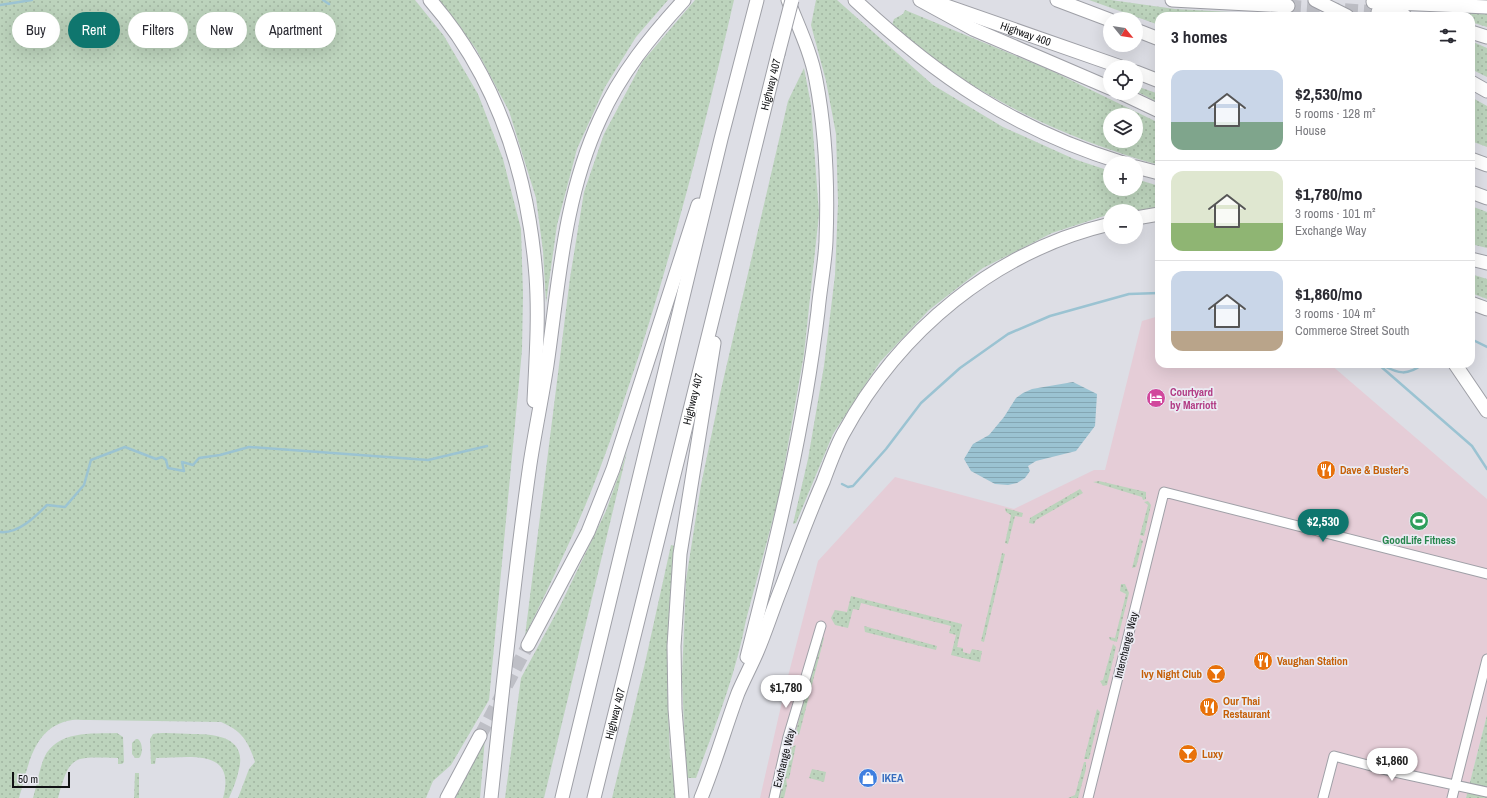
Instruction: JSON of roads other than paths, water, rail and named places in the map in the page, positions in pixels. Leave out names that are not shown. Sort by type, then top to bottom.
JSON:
[{"type":"highway","points":[[430,0],[468,50],[492,95],[513,150],[525,191],[536,277],[537,316],[530,464]]},
{"type":"highway","points":[[491,798],[530,464],[567,222],[586,153],[599,120],[617,85],[652,36],[684,0]]},
{"type":"highway","points":[[562,798],[721,139],[757,0]]},
{"type":"highway","points":[[739,692],[790,482],[814,346],[826,242],[827,184],[816,78],[803,38],[788,0]]},
{"type":"highway","name":"Highway 407","points":[[594,798],[792,0]]},
{"type":"highway","points":[[855,0],[922,60],[982,101],[1050,137],[1103,156]]},
{"type":"highway","points":[[920,0],[973,29],[1103,85]]},
{"type":"highway","name":"Highway 400","points":[[929,0],[1103,61]]},
{"type":"highway","points":[[1056,0],[1103,17]]},
{"type":"highway","points":[[1172,0],[1288,6]]},
{"type":"highway","points":[[1315,0],[1339,12]]},
{"type":"highway","points":[[1329,0],[1347,12]]},
{"type":"highway","points":[[1393,12],[1376,7],[1487,6]]},
{"type":"highway","points":[[1143,33],[1155,37]]},
{"type":"highway","points":[[1475,33],[1487,37]]},
{"type":"highway","points":[[1143,74],[1155,79]]},
{"type":"highway","points":[[1475,84],[1487,91]]},
{"type":"highway","points":[[1135,100],[1155,110]]},
{"type":"highway","points":[[528,645],[588,532],[613,468],[721,139]]},
{"type":"highway","points":[[1475,160],[1487,165]]},
{"type":"highway","points":[[1143,169],[1155,172]]},
{"type":"highway","points":[[1475,194],[1487,198]]},
{"type":"highway","points":[[1143,217],[1155,215]]},
{"type":"highway","points":[[700,798],[739,692],[757,651],[798,541],[842,435],[866,396],[892,360],[922,328],[987,276],[1029,253],[1057,241],[1103,226]]},
{"type":"highway","points":[[1475,260],[1487,263]]},
{"type":"highway","points":[[682,798],[674,646],[680,554],[725,266]]},
{"type":"highway","points":[[1475,304],[1487,309]]},
{"type":"highway","points":[[1458,368],[1487,410]]},
{"type":"highway","points":[[447,798],[480,736]]},
{"type":"street","name":"Interchange Way","points":[[1088,798],[1164,492],[1487,574]]},
{"type":"street","name":"Exchange Way","points":[[774,798],[788,737],[821,626]]},
{"type":"street","points":[[1452,798],[1487,659]]},
{"type":"street","points":[[1323,798],[1334,756],[1390,771],[1487,792]]},
{"type":"water","points":[[1073,382],[1097,394],[1095,426],[1076,451],[1036,461],[1028,466],[1030,471],[1025,478],[1017,483],[1008,485],[995,484],[971,471],[964,459],[973,444],[989,435],[1004,417],[1016,398],[1032,389]]},
{"type":"waterway","points":[[0,5],[32,0]]},
{"type":"waterway","points":[[323,0],[329,4]]},
{"type":"waterway","points":[[842,484],[848,487],[853,486],[886,449],[921,403],[960,368],[1008,334],[1050,316],[1129,294],[1155,293]]},
{"type":"waterway","points":[[1475,341],[1487,347]]},
{"type":"waterway","points":[[1383,368],[1472,446],[1487,469]]},
{"type":"waterway","points":[[1389,368],[1398,372],[1407,372],[1417,368]]},
{"type":"waterway","points":[[0,532],[7,532],[20,528],[47,505],[65,507],[84,485],[91,460],[125,447],[156,459],[162,457],[166,460],[168,468],[184,471],[182,462],[193,465],[199,458],[220,455],[249,447],[428,460],[487,446]]},
{"type":"tunnel","points":[[1288,6],[1378,12]]},
{"type":"tunnel","points":[[480,736],[528,645]]},
{"type":"place","name":"Courtyard by Marriott","points":[[1156,398]]},
{"type":"place","name":"Dave & Buster's","points":[[1326,470]]},
{"type":"place","name":"GoodLife Fitness","points":[[1419,521]]},
{"type":"place","name":"Vaughan Station","points":[[1263,661]]},
{"type":"place","name":"Ivy Night Club","points":[[1216,674]]},
{"type":"place","name":"Our Thai Restaurant","points":[[1209,707]]},
{"type":"place","name":"Luxy","points":[[1188,754]]},
{"type":"place","name":"IKEA","points":[[868,778]]}]
